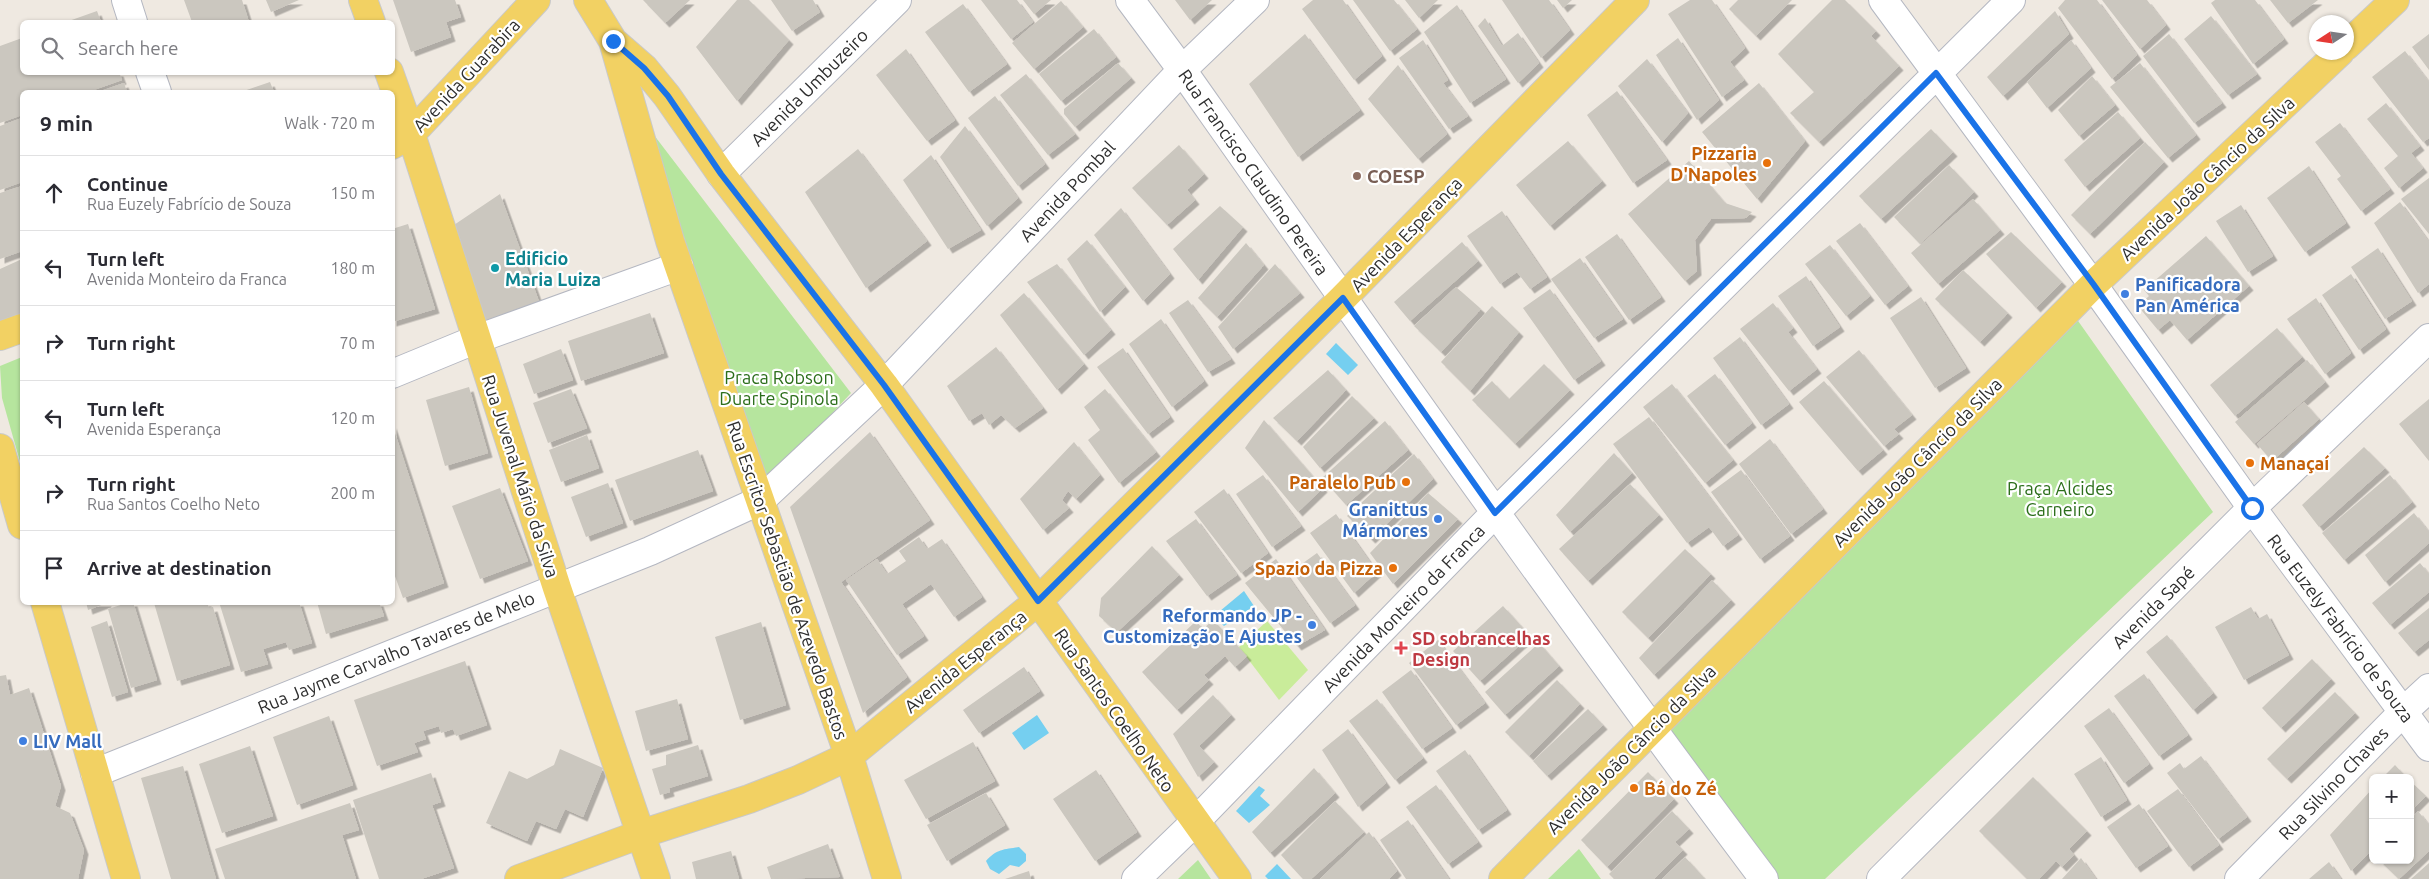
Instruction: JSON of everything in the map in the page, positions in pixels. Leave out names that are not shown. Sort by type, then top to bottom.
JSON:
[{"type":"main road","points":[[363,0],[370,20]]},
{"type":"main road","name":"Avenida Guarabira","points":[[402,140],[536,0]]},
{"type":"main road","name":"Rua Escritor Sebastião de Azevedo Bastos","points":[[588,0],[613,41],[670,241],[849,756],[887,879]]},
{"type":"main road","name":"Avenida Esperança","points":[[519,879],[641,834],[758,796],[849,756],[1038,601],[1343,298],[1635,0]]},
{"type":"main road","points":[[2354,38],[2395,0]]},
{"type":"main road","name":"Rua Santos Coelho Neto","points":[[613,41],[644,68],[668,96],[721,174],[884,385],[1236,879]]},
{"type":"main road","name":"Avenida João Câncio da Silva","points":[[1503,879],[1651,728],[2094,285],[2332,60]]},
{"type":"main road","name":"Rua Juvenal Mário da Silva","points":[[390,75],[392,90]]},
{"type":"main road","name":"Rua Juvenal Mário da Silva","points":[[395,103],[402,140],[477,339],[557,588],[656,879]]},
{"type":"main road","points":[[0,336],[20,329]]},
{"type":"main road","points":[[0,448],[20,518]]},
{"type":"main road","points":[[46,605],[126,879]]},
{"type":"street","points":[[126,0],[132,20]]},
{"type":"street","name":"Avenida Umbuzeiro","points":[[721,174],[897,0]]},
{"type":"street","name":"Rua Francisco Claudino Pereira","points":[[1130,0],[1182,70],[1495,513],[1651,728],[1764,879]]},
{"type":"street","name":"Avenida Pombal","points":[[884,385],[1182,70],[1255,0]]},
{"type":"street","name":"Rua Euzely Fabrício de Souza","points":[[1882,0],[2094,285],[2252,508],[2429,747]]},
{"type":"street","name":"Avenida Monteiro da Franca","points":[[1136,879],[1195,822],[1495,513],[2011,0]]},
{"type":"street","points":[[151,75],[156,90]]},
{"type":"street","points":[[395,373],[477,339],[679,266]]},
{"type":"street","name":"Avenida Sapé","points":[[1881,879],[2252,508],[2429,338]]},
{"type":"street","name":"Rua Jayme Carvalho Tavares de Melo","points":[[95,772],[650,551],[761,500],[884,385]]},
{"type":"street","name":"Rua Silvino Chaves","points":[[2239,879],[2404,711],[2429,688]]},
{"type":"green space","name":"Praca Robson Duarte Spinola","points":[[644,122],[851,393],[755,497]]},
{"type":"green space","name":"Praça Alcides Carneiro","points":[[2076,318],[2213,512],[1825,879],[1761,879],[1659,739]]},
{"type":"green space","points":[[20,358],[20,462],[2,398],[0,366]]},
{"type":"green space","points":[[1267,621],[1308,670],[1279,700],[1239,647]]},
{"type":"green space","points":[[1579,849],[1601,879],[1548,879]]},
{"type":"green space","points":[[1198,860],[1211,879],[1178,879]]},
{"type":"water","points":[[1336,343],[1358,365],[1348,375],[1326,354]]},
{"type":"water","points":[[1244,591],[1254,606],[1224,626],[1214,616]]},
{"type":"water","points":[[1037,715],[1049,733],[1024,750],[1012,733]]},
{"type":"water","points":[[1259,786],[1265,790],[1260,796],[1270,805],[1249,823],[1236,811]]},
{"type":"water","points":[[1019,847],[1026,854],[1026,861],[1019,867],[1010,865],[999,874],[990,869],[986,861],[993,854],[1001,850]]},
{"type":"water","points":[[1277,864],[1291,879],[1268,879],[1265,876]]},
{"type":"building","points":[[184,0],[242,0],[248,20],[191,20]]},
{"type":"building","points":[[266,0],[299,0],[271,12]]},
{"type":"building","points":[[393,0],[455,0],[461,17],[446,22],[451,37],[411,52]]},
{"type":"building","points":[[643,0],[690,0],[665,23]]},
{"type":"building","points":[[737,0],[749,0],[789,40],[737,101],[696,47]]},
{"type":"building","points":[[771,0],[813,0],[820,12],[792,31]]},
{"type":"building","points":[[981,0],[1017,0],[1033,22],[1011,39]]},
{"type":"building","points":[[1023,0],[1051,0],[1034,14]]},
{"type":"building","points":[[1175,0],[1212,0],[1190,20]]},
{"type":"building","points":[[1313,0],[1343,0],[1382,56],[1354,80],[1302,9]]},
{"type":"building","points":[[1353,0],[1394,0],[1417,29],[1390,51]]},
{"type":"building","points":[[1405,0],[1438,0],[1419,18]]},
{"type":"building","points":[[1502,0],[1549,0],[1570,30],[1541,58]]},
{"type":"building","points":[[1557,0],[1572,0],[1563,8]]},
{"type":"building","points":[[1690,0],[1712,0],[1745,48],[1730,62],[1744,80],[1722,97],[1668,14]]},
{"type":"building","points":[[1738,0],[1792,0],[1756,36],[1729,9]]},
{"type":"building","points":[[1832,0],[1845,0],[1876,31],[1871,36],[1899,66],[1819,142],[1790,113],[1814,92],[1778,54]]},
{"type":"building","points":[[2065,0],[2097,0],[2137,55],[2112,79],[2058,8]]},
{"type":"building","points":[[2102,0],[2147,0],[2166,25],[2140,49]]},
{"type":"building","points":[[2215,0],[2255,0],[2284,39],[2253,64],[2211,3]]},
{"type":"building","points":[[2270,0],[2318,0],[2288,23]]},
{"type":"building","points":[[1061,1],[1083,27],[1034,69],[1012,43]]},
{"type":"building","points":[[963,4],[1007,64],[969,92],[925,32]]},
{"type":"building","points":[[1457,5],[1506,79],[1470,103],[1424,32]]},
{"type":"building","points":[[97,11],[100,20],[72,20]]},
{"type":"building","points":[[2055,11],[2069,34],[2003,96],[1987,77]]},
{"type":"building","points":[[2211,16],[2257,74],[2228,95],[2184,39]]},
{"type":"building","points":[[1485,18],[1502,46],[1518,33],[1539,63],[1518,83],[1478,26]]},
{"type":"building","points":[[1094,29],[1116,57],[1061,101],[1039,74]]},
{"type":"building","points":[[1305,34],[1360,110],[1298,157],[1249,84]]},
{"type":"building","points":[[2169,34],[2222,103],[2194,123],[2143,56]]},
{"type":"building","points":[[2429,34],[2429,70],[2412,47]]},
{"type":"building","points":[[1678,38],[1719,100],[1697,120],[1656,55]]},
{"type":"building","points":[[20,39],[20,75],[120,75],[122,80],[94,90],[20,90],[20,116],[0,123],[0,46]]},
{"type":"building","points":[[1423,40],[1448,80],[1443,83],[1468,116],[1449,129],[1399,58]]},
{"type":"building","points":[[2071,40],[2091,68],[2047,108],[2027,82]]},
{"type":"building","points":[[906,49],[955,120],[927,141],[876,75]]},
{"type":"building","points":[[2405,51],[2429,82],[2429,138],[2423,142],[2372,77]]},
{"type":"building","points":[[1647,59],[1688,113],[1662,142],[1618,86]]},
{"type":"building","points":[[1118,63],[1131,78],[1075,127],[1064,114],[1064,109]]},
{"type":"building","points":[[2140,63],[2196,135],[2168,158],[2110,87]]},
{"type":"building","points":[[1398,65],[1447,134],[1418,159],[1368,99]]},
{"type":"building","points":[[1026,74],[1075,134],[1048,155],[1000,95]]},
{"type":"building","points":[[2092,76],[2115,105],[2079,136],[2058,110]]},
{"type":"building","points":[[270,82],[273,90],[247,90]]},
{"type":"building","points":[[124,83],[126,90],[104,90]]},
{"type":"building","points":[[1759,83],[1805,141],[1757,199],[1702,132]]},
{"type":"building","points":[[1617,91],[1667,160],[1633,183],[1587,115]]},
{"type":"building","points":[[995,96],[1045,164],[1018,186],[968,118]]},
{"type":"building","points":[[2386,103],[2420,146],[2411,153],[2423,168],[2399,188],[2384,168],[2398,156],[2367,119]]},
{"type":"building","points":[[2118,112],[2140,138],[2085,187],[2064,160]]},
{"type":"building","points":[[20,119],[20,183],[0,190],[0,126]]},
{"type":"building","points":[[2340,123],[2390,189],[2361,211],[2337,179],[2341,176],[2315,142]]},
{"type":"building","points":[[965,126],[1018,198],[987,226],[940,157]]},
{"type":"building","points":[[1931,129],[1953,152],[1881,219],[1859,196]]},
{"type":"building","points":[[1568,141],[1602,181],[1550,226],[1516,185]]},
{"type":"building","points":[[2145,142],[2164,162],[2090,234],[2071,215]]},
{"type":"building","points":[[1179,145],[1204,174],[1187,190],[1195,200],[1167,225],[1132,188]]},
{"type":"building","points":[[858,149],[927,241],[866,288],[805,192]]},
{"type":"building","points":[[931,155],[981,230],[948,249],[903,180]]},
{"type":"building","points":[[1689,161],[1725,203],[1752,212],[1746,218],[1711,219],[1695,240],[1697,271],[1685,281],[1628,214]]},
{"type":"building","points":[[1949,165],[1974,192],[1920,244],[1894,217]]},
{"type":"building","points":[[2309,166],[2346,223],[2305,252],[2267,198]]},
{"type":"building","points":[[2429,178],[2429,234],[2401,199]]},
{"type":"building","points":[[20,187],[20,252],[0,259],[0,193]]},
{"type":"building","name":"Edificio Maria Luiza","points":[[500,194],[541,307],[484,329],[448,229]]},
{"type":"building","points":[[1973,199],[2000,230],[1938,284],[1911,253]]},
{"type":"building","points":[[2400,202],[2429,242],[2429,284],[2418,293],[2374,223]]},
{"type":"building","points":[[2241,205],[2273,256],[2248,272],[2216,221]]},
{"type":"building","points":[[1220,206],[1243,227],[1198,280],[1173,249]]},
{"type":"building","points":[[1121,208],[1170,274],[1143,301],[1094,235]]},
{"type":"building","points":[[1502,211],[1547,277],[1530,289],[1517,272],[1500,284],[1467,236]]},
{"type":"building","points":[[1860,223],[1908,286],[1885,305],[1836,241]]},
{"type":"building","points":[[408,224],[435,309],[395,321],[395,228]]},
{"type":"building","points":[[2011,232],[2062,282],[2036,308],[1986,254]]},
{"type":"building","points":[[1617,234],[1661,297],[1629,320],[1585,257]]},
{"type":"building","points":[[2206,236],[2249,286],[2187,340],[2170,320],[2158,330],[2138,306],[2149,296],[2144,290]]},
{"type":"building","points":[[1087,240],[1125,287],[1100,312],[1067,259]]},
{"type":"building","points":[[1462,242],[1478,261],[1410,321],[1394,302]]},
{"type":"building","points":[[1246,243],[1264,265],[1217,317],[1198,298]]},
{"type":"building","points":[[1830,245],[1870,296],[1846,316],[1805,264]]},
{"type":"building","points":[[2378,248],[2412,301],[2385,319],[2351,267]]},
{"type":"building","points":[[1580,258],[1623,319],[1594,338],[1551,279]]},
{"type":"building","points":[[20,260],[20,316],[0,324],[0,269]]},
{"type":"building","points":[[1057,264],[1111,330],[1084,355],[1027,282]]},
{"type":"building","points":[[1275,264],[1300,293],[1233,349],[1218,327]]},
{"type":"building","points":[[1963,270],[2008,313],[1980,342],[1935,299]]},
{"type":"building","points":[[2351,274],[2386,329],[2359,350],[2322,295]]},
{"type":"building","points":[[1806,276],[1840,327],[1813,346],[1778,296]]},
{"type":"building","points":[[1456,287],[1481,309],[1441,352],[1414,326]]},
{"type":"building","points":[[1550,289],[1601,361],[1574,380],[1523,308]]},
{"type":"building","points":[[1024,293],[1084,364],[1057,390],[1000,315]]},
{"type":"building","points":[[1921,297],[1966,368],[1935,388],[1890,318]]},
{"type":"building","points":[[2316,298],[2351,353],[2325,374],[2287,319]]},
{"type":"building","points":[[1188,300],[1231,359],[1208,372],[1169,313]]},
{"type":"building","points":[[1773,303],[1793,328],[1788,332],[1817,369],[1789,391],[1740,329]]},
{"type":"building","points":[[1492,306],[1519,332],[1470,391],[1441,362]]},
{"type":"building","points":[[650,313],[664,353],[581,381],[568,341]]},
{"type":"building","points":[[1161,319],[1204,381],[1172,407],[1129,344]]},
{"type":"building","points":[[2277,328],[2302,357],[2235,416],[2210,385]]},
{"type":"building","points":[[1740,337],[1789,404],[1761,425],[1713,358]]},
{"type":"building","points":[[996,347],[1043,408],[1015,428],[1001,415],[989,425],[982,413],[969,421],[947,386]]},
{"type":"building","points":[[1123,348],[1170,417],[1148,434],[1097,367]]},
{"type":"building","points":[[561,349],[573,380],[534,394],[523,364]]},
{"type":"building","points":[[1859,350],[1912,415],[1894,429],[1899,434],[1884,446],[1826,377]]},
{"type":"building","points":[[2307,360],[2325,382],[2254,444],[2235,422]]},
{"type":"building","points":[[1544,364],[1570,390],[1515,444],[1472,400],[1492,381],[1509,399]]},
{"type":"building","points":[[1328,370],[1346,390],[1297,441],[1273,418]]},
{"type":"building","points":[[1715,374],[1752,423],[1725,445],[1687,396]]},
{"type":"building","points":[[1824,381],[1883,450],[1858,471],[1799,402]]},
{"type":"building","points":[[1672,384],[1733,460],[1705,483],[1643,407]]},
{"type":"building","points":[[469,387],[488,453],[445,466],[426,400]]},
{"type":"building","points":[[571,389],[587,428],[548,443],[533,403]]},
{"type":"building","points":[[1105,389],[1156,452],[1119,483],[1088,440],[1100,430],[1084,407]]},
{"type":"building","points":[[1352,396],[1374,418],[1320,468],[1303,447]]},
{"type":"building","points":[[2429,399],[2429,461],[2399,424]]},
{"type":"building","points":[[2304,402],[2319,419],[2272,461],[2257,444]]},
{"type":"building","points":[[1649,417],[1738,535],[1723,546],[1709,527],[1687,543],[1613,444]]},
{"type":"building","points":[[1264,420],[1323,488],[1298,512],[1245,448]]},
{"type":"building","points":[[1385,421],[1408,450],[1346,505],[1322,478]]},
{"type":"building","points":[[870,432],[930,520],[841,582],[907,677],[863,713],[790,507]]},
{"type":"building","points":[[395,433],[444,583],[403,598],[395,576]]},
{"type":"building","points":[[587,435],[599,468],[561,482],[549,450]]},
{"type":"building","points":[[1770,439],[1823,509],[1791,534],[1739,464]]},
{"type":"building","points":[[1074,442],[1100,475],[1076,499],[1068,491],[1062,500],[1069,508],[1043,530],[1020,499]]},
{"type":"building","points":[[2364,447],[2385,468],[2319,527],[2302,505]]},
{"type":"building","points":[[698,450],[713,491],[630,521],[615,480]]},
{"type":"building","points":[[1614,453],[1632,473],[1570,532],[1556,515]]},
{"type":"building","points":[[1414,454],[1433,479],[1371,539],[1347,516]]},
{"type":"building","points":[[1741,470],[1790,536],[1760,559],[1711,492]]},
{"type":"building","points":[[1263,475],[1301,526],[1272,547],[1236,494]]},
{"type":"building","points":[[2390,475],[2412,502],[2344,560],[2322,533]]},
{"type":"building","points":[[608,483],[623,523],[586,537],[571,497]]},
{"type":"building","points":[[1630,484],[1659,515],[1588,581],[1559,549]]},
{"type":"building","points":[[500,488],[528,561],[480,579],[452,506]]},
{"type":"building","points":[[1224,489],[1268,553],[1241,573],[1194,512]]},
{"type":"building","points":[[1428,493],[1458,519],[1393,584],[1370,553]]},
{"type":"building","points":[[2414,513],[2429,532],[2429,543],[2385,582],[2365,555]]},
{"type":"building","points":[[1336,514],[1377,572],[1354,593],[1310,533]]},
{"type":"building","points":[[1196,519],[1237,575],[1207,596],[1166,541]]},
{"type":"building","points":[[919,537],[927,549],[942,539],[982,597],[954,617],[931,584],[902,604],[924,636],[897,655],[846,580],[877,559],[887,574],[906,561],[899,551]]},
{"type":"building","points":[[1152,546],[1179,575],[1117,632],[1099,616],[1101,598]]},
{"type":"building","points":[[1685,549],[1711,574],[1648,638],[1622,612]]},
{"type":"building","points":[[1317,553],[1355,605],[1330,623],[1292,571]]},
{"type":"building","points":[[1276,559],[1325,630],[1297,646],[1245,583]]},
{"type":"building","points":[[2420,563],[2429,574],[2429,592],[2390,625],[2372,603]]},
{"type":"building","points":[[1712,580],[1731,600],[1654,675],[1639,658]]},
{"type":"building","points":[[87,605],[102,605],[88,610]]},
{"type":"building","points":[[121,605],[134,605],[157,680],[131,688],[108,609]]},
{"type":"building","points":[[155,605],[208,605],[209,608],[213,607],[230,665],[177,681]]},
{"type":"building","points":[[220,605],[300,605],[312,643],[289,650],[286,642],[263,649],[268,664],[241,672]]},
{"type":"building","points":[[318,605],[380,605],[384,616],[326,634]]},
{"type":"building","points":[[1503,606],[1530,636],[1480,681],[1453,651]]},
{"type":"building","points":[[2251,607],[2258,619],[2267,614],[2289,655],[2244,680],[2215,627]]},
{"type":"building","points":[[2429,608],[2429,640],[2414,652],[2398,633]]},
{"type":"building","points":[[1213,620],[1247,656],[1235,667],[1225,656],[1204,675],[1209,680],[1177,710],[1142,672],[1196,621],[1203,629]]},
{"type":"building","points":[[107,621],[128,692],[112,697],[91,627]]},
{"type":"building","points":[[761,622],[786,705],[740,720],[715,637]]},
{"type":"building","points":[[2167,635],[2213,693],[2193,710],[2146,652]]},
{"type":"building","points":[[1438,640],[1485,703],[1456,725],[1409,663]]},
{"type":"building","points":[[1539,643],[1559,666],[1505,715],[1485,692]]},
{"type":"building","points":[[2312,659],[2331,679],[2281,728],[2262,708]]},
{"type":"building","points":[[465,661],[487,725],[456,736],[453,729],[441,733],[439,726],[423,731],[426,739],[414,743],[418,752],[377,766],[354,700]]},
{"type":"building","points":[[1024,667],[1040,691],[979,733],[963,710]]},
{"type":"building","points":[[1411,670],[1452,728],[1422,749],[1382,692]]},
{"type":"building","points":[[2144,674],[2188,735],[2159,756],[2114,696]]},
{"type":"building","name":"LIV Mall","points":[[6,675],[10,695],[29,688],[61,786],[55,806],[70,813],[84,850],[78,879],[0,879],[0,676]]},
{"type":"building","points":[[1557,680],[1580,704],[1529,756],[1505,732]]},
{"type":"building","points":[[2335,692],[2355,713],[2287,779],[2267,759]]},
{"type":"building","points":[[1213,695],[1231,715],[1199,746],[1214,762],[1198,777],[1173,734]]},
{"type":"building","points":[[677,699],[688,739],[646,751],[635,711]]},
{"type":"building","points":[[1377,699],[1423,758],[1395,780],[1349,721]]},
{"type":"building","points":[[2109,708],[2149,764],[2124,783],[2084,726]]},
{"type":"building","points":[[1588,709],[1603,725],[1547,776],[1533,761]]},
{"type":"building","points":[[329,716],[353,785],[297,805],[273,737]]},
{"type":"building","points":[[1348,729],[1386,783],[1358,807],[1322,750]]},
{"type":"building","points":[[973,742],[995,781],[926,819],[904,780]]},
{"type":"building","points":[[698,745],[708,776],[669,788],[670,792],[660,795],[652,769],[666,765],[666,755]]},
{"type":"building","points":[[250,746],[273,816],[222,833],[199,764]]},
{"type":"building","points":[[560,749],[603,768],[583,817],[565,809],[556,829],[536,821],[527,841],[486,823],[509,771],[527,779],[554,765]]},
{"type":"building","points":[[1465,750],[1507,810],[1478,830],[1436,771]]},
{"type":"building","points":[[2201,756],[2247,817],[2218,839],[2167,773],[2180,763],[2184,769]]},
{"type":"building","points":[[2101,757],[2127,800],[2101,817],[2074,774]]},
{"type":"building","points":[[2395,765],[2403,774],[2386,774]]},
{"type":"building","points":[[183,766],[216,879],[171,879],[141,778]]},
{"type":"building","points":[[1314,768],[1335,793],[1270,853],[1252,832]]},
{"type":"building","points":[[1096,770],[1137,832],[1095,861],[1053,799]]},
{"type":"building","points":[[1648,772],[1674,799],[1607,867],[1581,840]]},
{"type":"building","points":[[431,773],[441,802],[432,805],[454,868],[421,879],[379,879],[353,800]]},
{"type":"building","points":[[2033,777],[2087,831],[2069,849],[2074,855],[2062,867],[2056,861],[2039,879],[2027,879],[1979,831]]},
{"type":"building","points":[[1436,785],[1478,842],[1448,864],[1406,807]]},
{"type":"building","points":[[2414,785],[2426,796],[2414,808]]},
{"type":"building","points":[[2178,789],[2219,845],[2189,867],[2147,811]]},
{"type":"building","points":[[2369,792],[2369,853],[2351,871],[2330,835]]},
{"type":"building","points":[[986,793],[1005,825],[947,861],[927,825]]},
{"type":"building","points":[[1335,801],[1364,832],[1311,879],[1303,879],[1281,855]]},
{"type":"building","points":[[350,803],[359,830],[342,835],[356,879],[225,879],[215,849]]},
{"type":"building","points":[[2139,804],[2168,846],[2136,868],[2107,827]]},
{"type":"building","points":[[1672,811],[1689,829],[1675,842],[1683,850],[1654,879],[1614,879],[1609,874]]},
{"type":"building","points":[[2418,811],[2429,825],[2429,851],[2399,879],[2383,864],[2414,864],[2414,816]]},
{"type":"building","points":[[1408,820],[1449,879],[1406,879],[1380,840]]},
{"type":"building","points":[[1369,832],[1397,871],[1389,879],[1320,879]]},
{"type":"building","points":[[828,844],[840,877],[771,879],[767,867]]},
{"type":"building","points":[[731,851],[739,879],[696,879],[692,862]]},
{"type":"building","points":[[1685,857],[1705,879],[1662,879]]},
{"type":"building","points":[[2081,858],[2096,879],[2062,879]]},
{"type":"building","points":[[2329,862],[2341,879],[2309,879]]},
{"type":"building","points":[[2429,863],[2429,879],[2411,879]]},
{"type":"building","points":[[1029,871],[1031,879],[1005,879]]},
{"type":"place","name":"Pizzaria D'Napoles","points":[[1767,163]]},
{"type":"place","name":"COESP","points":[[1357,176]]},
{"type":"place","name":"Edificio Maria Luiza","points":[[495,268]]},
{"type":"place","name":"Panificadora Pan América","points":[[2125,294]]},
{"type":"place","name":"Manaçaí","points":[[2250,463]]},
{"type":"place","name":"Paralelo Pub","points":[[1406,482]]},
{"type":"place","name":"Granittus Mármores","points":[[1438,519]]},
{"type":"place","name":"Spazio da Pizza","points":[[1393,568]]},
{"type":"place","name":"Reformando JP - Customização E Ajustes","points":[[1312,625]]},
{"type":"place","name":"SD sobrancelhas Design","points":[[1401,648]]},
{"type":"place","name":"LIV Mall","points":[[23,741]]},
{"type":"place","name":"Bá do Zé","points":[[1634,788]]},
{"type":"route","points":[[613,41],[644,68],[668,96],[721,174],[884,385],[1038,601],[1343,298],[1495,513],[1936,73],[2094,285],[2252,508]]}]
